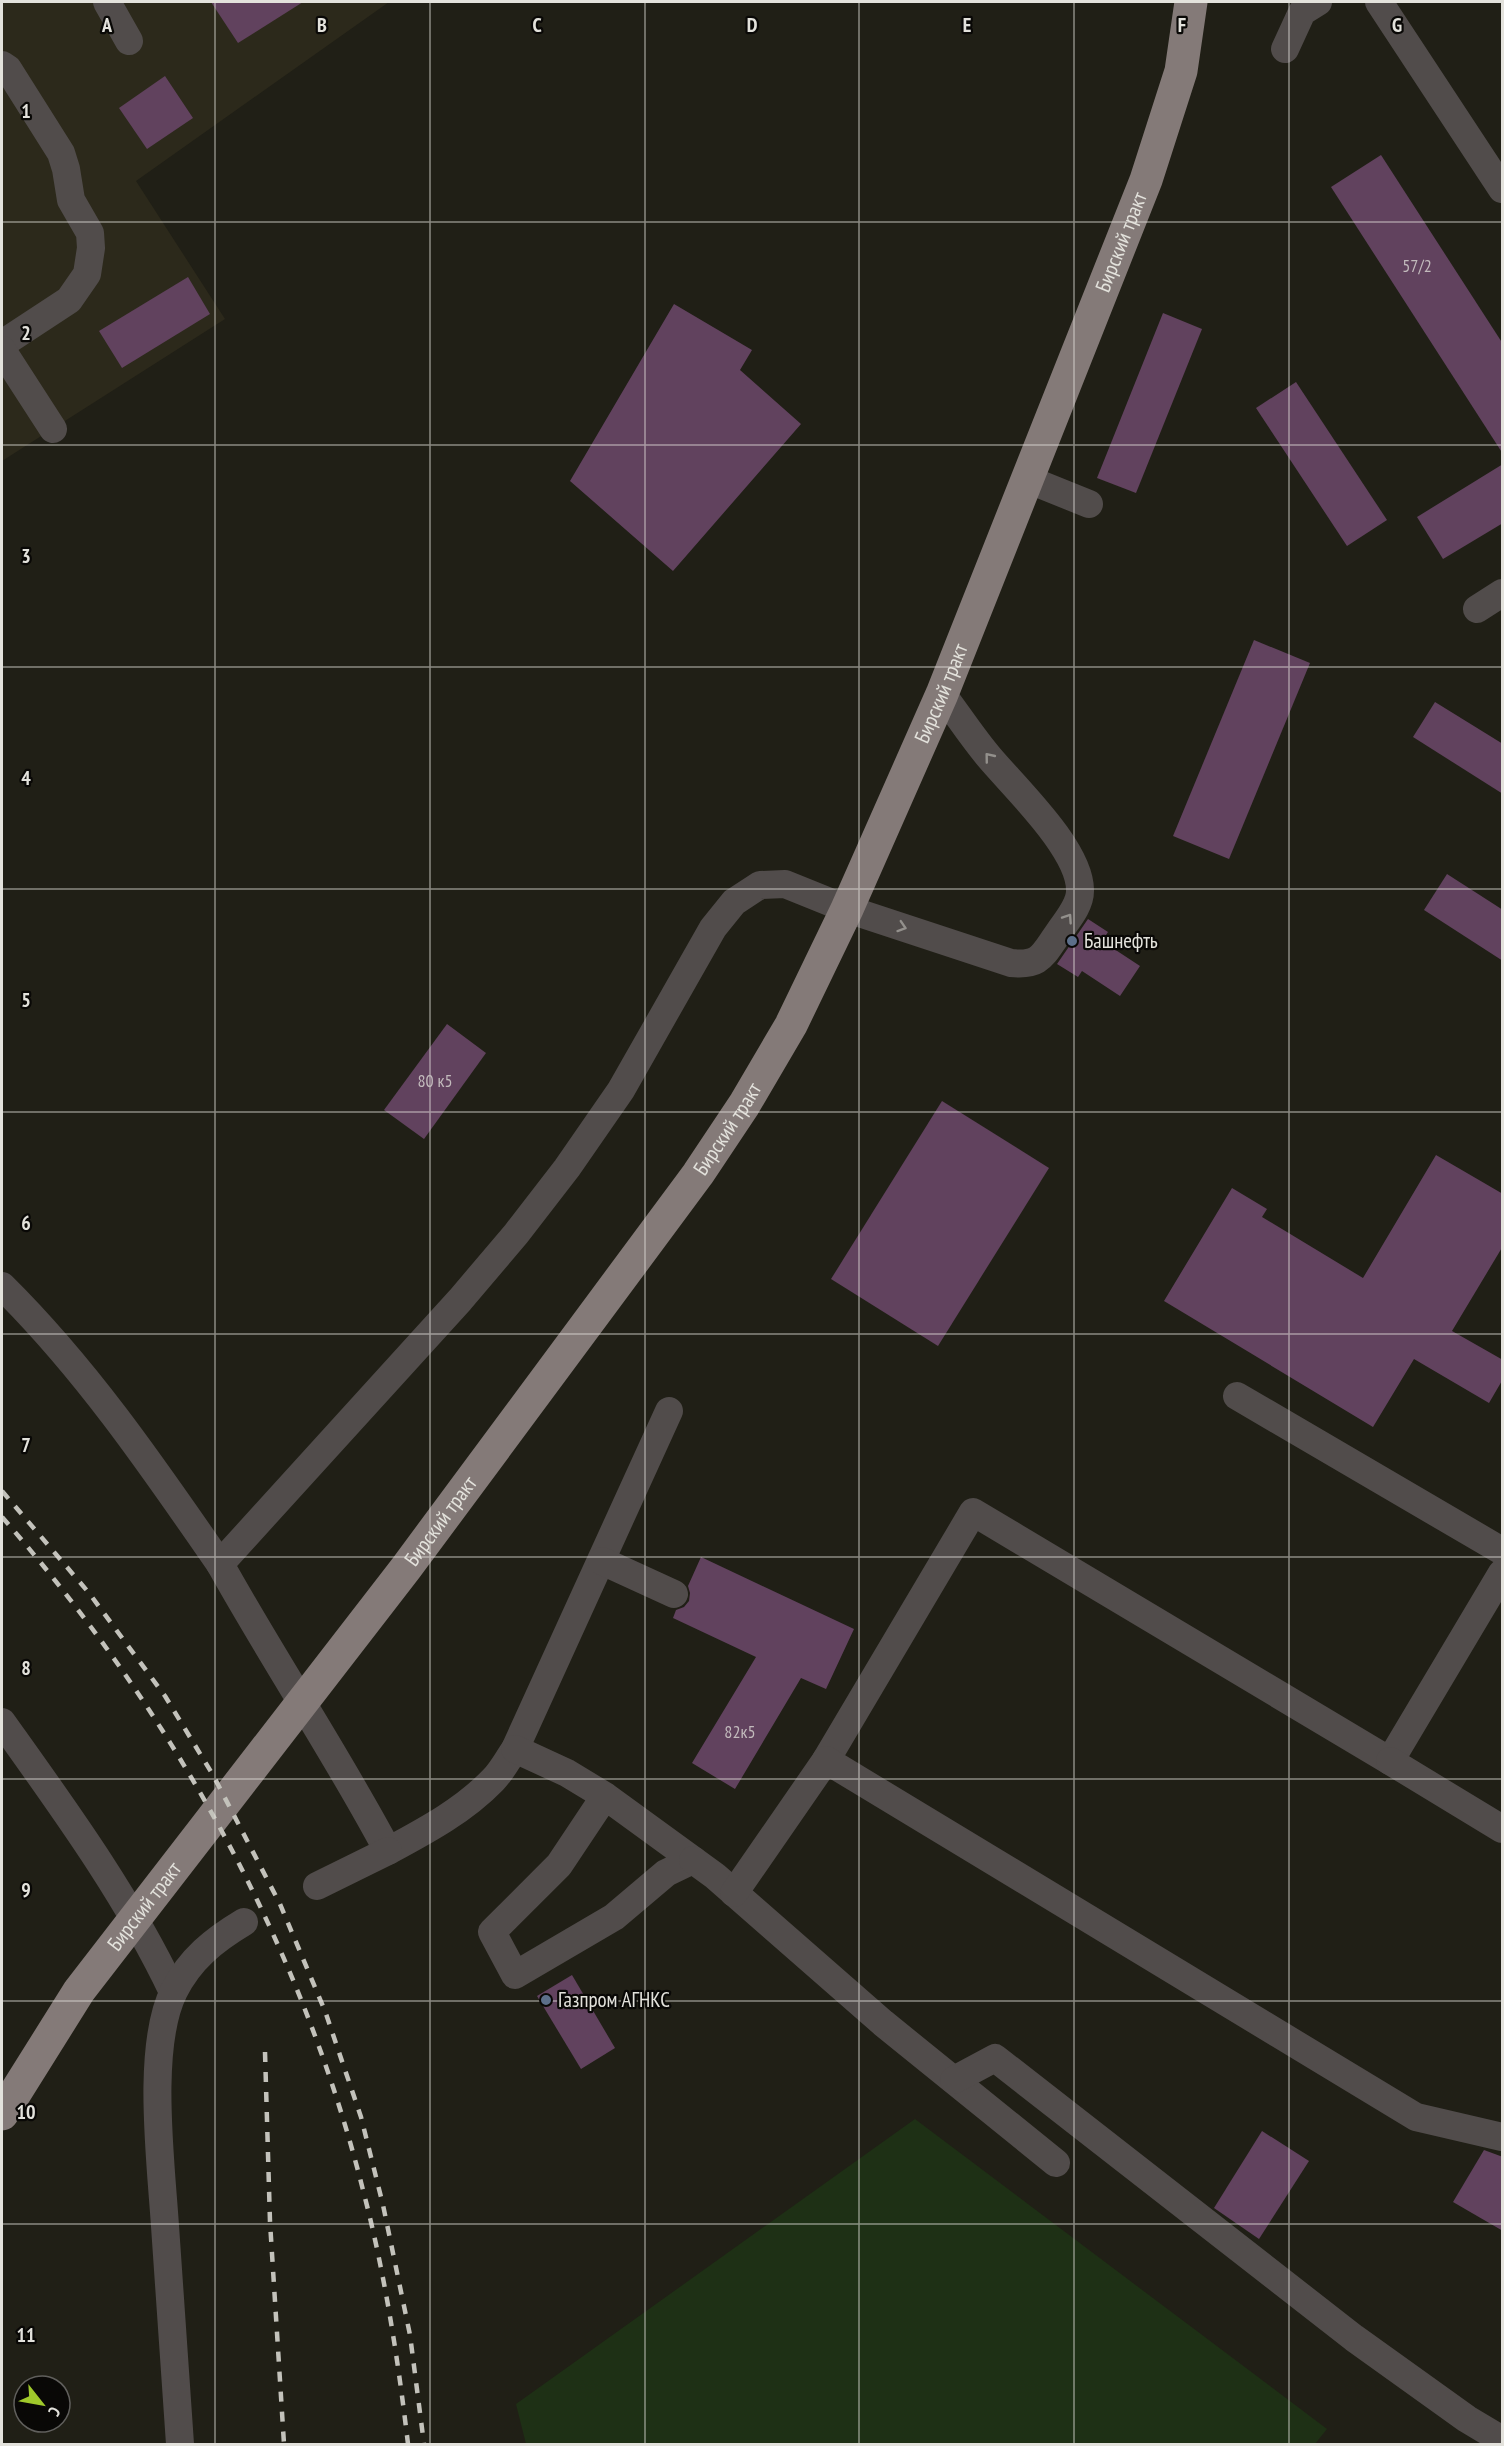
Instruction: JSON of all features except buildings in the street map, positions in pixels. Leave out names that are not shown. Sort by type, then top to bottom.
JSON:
[{"type":"main road","name":"Бирский тракт","points":[[2,2114],[79,1991],[406,1568],[705,1164],[744,1105],[791,1025],[847,909],[942,694],[1146,180],[1180,71],[1191,2]]},
{"type":"street","points":[[107,2],[129,41]]},
{"type":"street","points":[[1286,49],[1302,12],[1318,2]]},
{"type":"street","points":[[1379,2],[1493,154],[1503,189]]},
{"type":"street","points":[[2,65],[8,69],[61,153],[71,200],[90,233],[91,248],[87,274],[69,300],[2,344]]},
{"type":"street","points":[[2,350],[53,429]]},
{"type":"street","points":[[1027,479],[1089,504]]},
{"type":"street","points":[[1477,609],[1503,593]]},
{"type":"street","points":[[220,1564],[460,1300],[516,1234],[567,1168],[621,1090],[713,928],[734,902],[760,885],[785,884],[847,909],[1011,963],[1027,965],[1040,960],[1077,904],[1081,893],[1079,876],[1069,854],[988,756],[942,694]]},
{"type":"street","points":[[2,1286],[85,1377],[220,1564],[251,1620],[354,1786],[388,1851]]},
{"type":"street","points":[[1237,1396],[1503,1551]]},
{"type":"street","points":[[317,1886],[440,1822],[466,1804],[495,1779],[514,1749],[669,1411]]},
{"type":"street","points":[[734,1893],[826,1760],[973,1512],[1503,1829]]},
{"type":"street","points":[[602,1561],[674,1594]]},
{"type":"street","points":[[1390,1761],[1503,1573]]},
{"type":"street","points":[[2,1722],[124,1900],[150,1944],[173,1992]]},
{"type":"street","points":[[514,1749],[567,1773],[605,1796],[693,1860],[883,2023],[1056,2163]]},
{"type":"street","points":[[826,1760],[1416,2117],[1503,2137]]},
{"type":"street","points":[[605,1796],[559,1865],[492,1932],[515,1975],[614,1917],[666,1873],[693,1860]]},
{"type":"street","points":[[180,2445],[160,2146],[158,2079],[162,2028],[173,1992],[190,1964],[212,1942],[243,1922]]},
{"type":"street","points":[[954,2080],[996,2058],[1354,2338],[1467,2419],[1503,2440]]},
{"type":"shaded area","points":[[2,2],[389,2],[136,181],[225,319],[2,461]]},
{"type":"green space","points":[[915,2119],[1327,2429],[1315,2444],[526,2444],[516,2404]]},
{"type":"railway","points":[[2,1491],[89,1593],[165,1696],[213,1775],[280,1904],[325,2011],[361,2117],[383,2205],[410,2335],[424,2444]]},
{"type":"railway","points":[[2,1517],[63,1591],[121,1668],[174,1749],[222,1832],[266,1918],[304,2007],[336,2097],[363,2190],[390,2317],[408,2444]]},
{"type":"railway","points":[[265,2052],[270,2222],[284,2444]]},
{"type":"place","name":"Башнефть","points":[[1072,941]]},
{"type":"place","name":"Газпром АГНКС","points":[[546,2000]]}]
